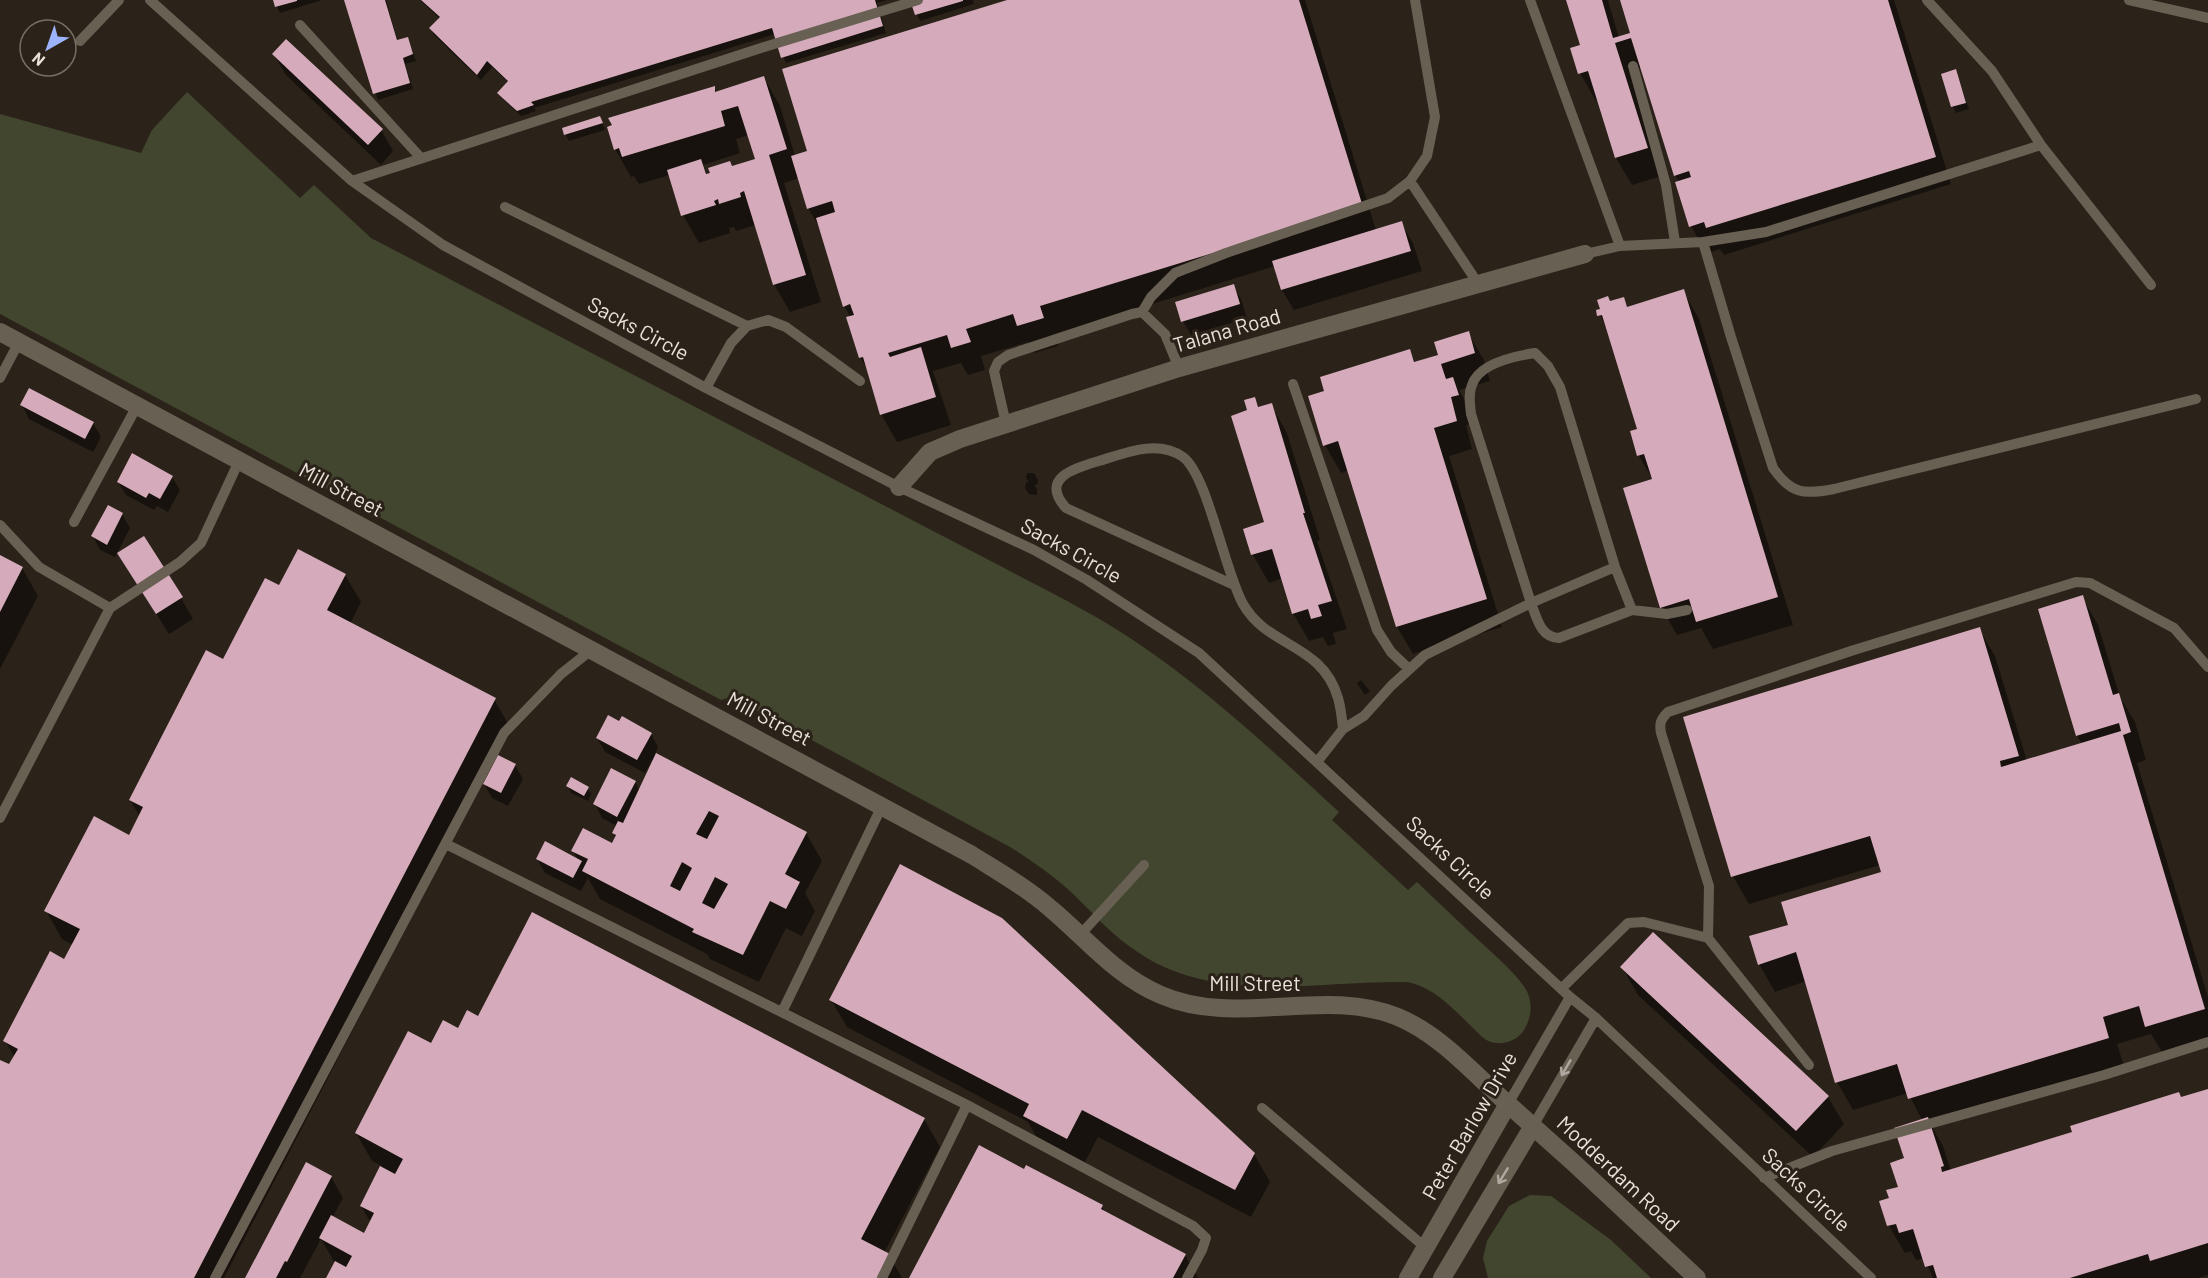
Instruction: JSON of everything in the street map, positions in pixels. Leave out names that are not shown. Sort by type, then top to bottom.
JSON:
[{"type":"street","name":"Talana Road","points":[[899,487],[930,452],[960,439],[1179,368],[1586,254]]},
{"type":"street","name":"Mill Street","points":[[0,332],[882,806],[1012,879],[1051,908],[1109,962],[1142,987],[1190,1005],[1219,1009],[1335,1006],[1396,1016],[1430,1035],[1508,1104]]},
{"type":"street","name":"Modderdam Road","points":[[1508,1104],[1697,1278]]},
{"type":"street","name":"Peter Barlow Drive","points":[[1408,1278],[1508,1104]]},
{"type":"street","points":[[1447,1276],[1533,1126]]},
{"type":"lane","points":[[80,41],[119,0]]},
{"type":"lane","name":"Sacks Circle","points":[[150,0],[352,181],[443,245],[706,388],[899,487],[1034,550],[1087,580],[1199,653],[1570,997],[1596,1018],[1871,1278]]},
{"type":"lane","points":[[352,181],[761,48],[918,0]]},
{"type":"lane","points":[[1006,424],[994,371],[998,362],[1008,355],[1142,312],[1151,297],[1175,273],[1226,253],[1388,198],[1410,181],[1427,156],[1436,117],[1414,0]]},
{"type":"lane","points":[[1530,0],[1620,246]]},
{"type":"lane","points":[[1927,0],[1992,71],[2041,145],[2151,285]]},
{"type":"lane","points":[[2129,0],[2208,18]]},
{"type":"lane","points":[[300,25],[421,158]]},
{"type":"lane","points":[[1633,66],[1666,184],[1676,242]]},
{"type":"lane","points":[[1586,254],[1620,246],[1703,242],[1766,232],[2041,145]]},
{"type":"lane","points":[[1410,181],[1479,285]]},
{"type":"lane","points":[[505,207],[747,326]]},
{"type":"lane","points":[[1703,242],[1773,468],[1783,482],[1802,492],[1817,493],[1834,489],[2196,399]]},
{"type":"lane","points":[[1142,312],[1165,334],[1179,368]]},
{"type":"lane","points":[[706,388],[731,343],[747,326],[768,320],[786,327],[860,381]]},
{"type":"lane","points":[[0,378],[19,342]]},
{"type":"lane","points":[[1632,610],[1615,567],[1560,387],[1548,366],[1535,353],[1518,356],[1484,369],[1473,381],[1470,393],[1471,414],[1540,627],[1551,637],[1559,638],[1632,610],[1666,614],[1687,610]]},
{"type":"lane","points":[[1293,384],[1377,630],[1391,652],[1409,669]]},
{"type":"lane","points":[[74,522],[137,406]]},
{"type":"lane","points":[[1234,585],[1066,508],[1058,499],[1056,490],[1060,480],[1073,468],[1137,449],[1164,449],[1183,457],[1196,473],[1234,585],[1253,618],[1264,629],[1306,653],[1317,662],[1328,676],[1338,698],[1343,729]]},
{"type":"lane","points":[[0,818],[110,608],[180,562],[201,543],[239,461]]},
{"type":"lane","points":[[0,525],[39,567],[110,608]]},
{"type":"lane","points":[[1317,762],[1343,729],[1364,716],[1425,655],[1531,603],[1615,567]]},
{"type":"lane","points":[[1708,938],[1709,886],[1661,733],[1662,718],[1668,712],[1854,650],[2076,582],[2090,583],[2174,628],[2208,667]]},
{"type":"lane","points":[[215,1278],[504,733],[561,674],[590,651]]},
{"type":"lane","points":[[782,1012],[882,806]]},
{"type":"lane","points":[[446,844],[968,1105],[1194,1226],[1206,1238],[1187,1278]]},
{"type":"lane","points":[[1080,935],[1144,865]]},
{"type":"lane","points":[[1562,988],[1628,923],[1644,922],[1708,938],[1809,1065]]},
{"type":"lane","name":"Peter Barlow Drive","points":[[1508,1104],[1570,997]]},
{"type":"lane","points":[[1533,1126],[1596,1018]]},
{"type":"lane","points":[[1764,1178],[1832,1151],[2104,1075],[2208,1042]]},
{"type":"lane","points":[[882,1278],[968,1105]]},
{"type":"lane","points":[[1262,1108],[1426,1248]]},
{"type":"green space","points":[[187,92],[300,198],[314,185],[371,238],[1057,595],[1139,644],[1242,724],[1339,812],[1332,820],[1408,890],[1417,882],[1517,977],[1528,994],[1531,1006],[1524,1030],[1510,1041],[1495,1043],[1488,1041],[1435,994],[1407,982],[1299,986],[1228,984],[1194,978],[1161,965],[1121,940],[1062,884],[1010,847],[732,697],[721,700],[0,314],[0,114],[141,153],[152,130]]},
{"type":"green space","points":[[1530,1195],[1551,1196],[1611,1240],[1651,1278],[1488,1278],[1483,1258],[1487,1241],[1509,1206]]},
{"type":"building","points":[[273,0],[297,0],[297,1],[275,7]]},
{"type":"building","points":[[344,0],[385,0],[397,40],[408,37],[413,54],[403,58],[410,83],[373,94]]},
{"type":"building","points":[[421,0],[875,0],[883,26],[781,58],[772,28],[531,102],[534,105],[517,111],[497,93],[508,81],[487,61],[477,75],[429,28],[440,17]]},
{"type":"building","points":[[910,0],[963,0],[963,1],[915,15]]},
{"type":"building","points":[[1007,0],[1299,0],[1363,207],[1040,306],[1044,318],[1017,326],[1013,314],[966,329],[971,342],[951,348],[947,335],[888,353],[890,357],[921,347],[936,397],[880,415],[863,357],[859,358],[846,317],[854,315],[850,304],[843,307],[816,218],[835,212],[832,201],[807,209],[791,156],[807,151],[782,69]]},
{"type":"building","points":[[1566,0],[1602,0],[1613,38],[1630,33],[1620,0],[1888,0],[1936,157],[1706,228],[1704,222],[1689,227],[1675,182],[1691,177],[1689,171],[1674,176],[1631,38],[1615,43],[1648,148],[1615,158],[1588,71],[1578,74],[1570,48],[1580,45]]},
{"type":"building","points":[[286,39],[383,129],[368,145],[272,54]]},
{"type":"building","points":[[1956,69],[1966,103],[1951,107],[1941,74]]},
{"type":"building","points":[[764,76],[787,149],[769,155],[806,275],[773,285],[744,191],[740,193],[741,197],[719,204],[718,199],[714,201],[716,205],[681,216],[667,170],[701,159],[706,174],[710,173],[708,168],[730,161],[732,166],[755,159],[738,106],[721,111],[725,126],[622,157],[619,148],[614,150],[607,127],[612,125],[608,118],[715,86],[715,92]]},
{"type":"building","points":[[600,116],[603,123],[564,135],[562,128]]},
{"type":"building","points":[[1402,221],[1411,251],[1281,290],[1272,261]]},
{"type":"building","points":[[1234,284],[1240,304],[1181,322],[1175,302]]},
{"type":"building","points":[[1684,289],[1778,597],[1696,622],[1689,599],[1660,608],[1623,488],[1652,479],[1644,454],[1637,456],[1630,431],[1637,429],[1602,315],[1597,316],[1596,310],[1600,309],[1597,300],[1608,296],[1610,301],[1624,297],[1627,307]]},
{"type":"building","points":[[1469,331],[1475,353],[1441,364],[1446,379],[1453,377],[1459,395],[1451,397],[1457,421],[1434,428],[1487,599],[1396,627],[1338,441],[1323,446],[1308,396],[1324,391],[1320,377],[1410,349],[1414,362],[1438,355],[1434,342]]},
{"type":"building","points":[[29,388],[94,422],[85,439],[20,405]]},
{"type":"building","points":[[1255,397],[1258,407],[1272,403],[1305,513],[1303,513],[1332,601],[1318,605],[1322,616],[1311,619],[1308,609],[1292,614],[1272,549],[1251,555],[1243,529],[1264,522],[1231,416],[1247,410],[1244,400]]},
{"type":"building","points":[[132,453],[173,476],[160,499],[149,493],[146,498],[117,482]]},
{"type":"building","points":[[108,505],[123,513],[107,545],[91,536]]},
{"type":"building","points":[[144,536],[183,597],[156,614],[117,553]]},
{"type":"building","points":[[298,549],[346,574],[327,610],[496,698],[194,1278],[0,1278],[0,1060],[9,1064],[18,1049],[3,1041],[50,951],[64,959],[80,929],[44,911],[94,816],[129,835],[143,807],[129,800],[206,650],[223,659],[265,578],[279,585]]},
{"type":"building","points":[[0,555],[23,567],[0,612]]},
{"type":"building","points":[[2083,595],[2113,695],[2119,693],[2131,732],[2123,735],[2205,1009],[2145,1027],[2139,1006],[2103,1017],[2109,1038],[1908,1099],[1897,1064],[1835,1083],[1796,952],[1758,965],[1749,936],[1788,925],[1781,902],[1881,872],[1870,836],[1731,877],[1683,717],[1980,627],[2019,756],[2000,761],[2001,767],[2121,731],[2119,723],[2076,736],[2038,609]]},
{"type":"building","points":[[608,715],[619,721],[622,716],[652,733],[637,760],[596,738]]},
{"type":"building","points":[[656,753],[807,832],[785,874],[800,882],[786,909],[770,901],[743,955],[692,932],[694,929],[582,871],[588,859],[571,851],[583,828],[612,843],[616,835],[612,833],[618,821],[623,823]],"holes":[[[709,811],[719,816],[707,839],[696,834]],[[682,862],[692,868],[680,891],[670,886]],[[715,877],[728,884],[714,909],[702,903]]]},
{"type":"building","points":[[498,755],[516,764],[501,793],[483,784]]},
{"type":"building","points":[[611,768],[636,781],[617,817],[593,804]]},
{"type":"building","points":[[571,777],[589,787],[584,796],[566,786]]},
{"type":"building","points":[[545,841],[582,861],[573,878],[536,859]]},
{"type":"building","points":[[900,864],[1002,918],[1255,1153],[1235,1190],[1082,1110],[1067,1139],[1023,1116],[1029,1104],[829,1000]]},
{"type":"building","points":[[532,912],[925,1118],[861,1239],[890,1254],[877,1278],[326,1278],[335,1261],[346,1267],[352,1256],[319,1238],[331,1215],[364,1233],[374,1213],[360,1206],[380,1166],[395,1174],[403,1159],[355,1133],[408,1031],[431,1043],[443,1020],[458,1028],[467,1010],[478,1016]]},
{"type":"building","points":[[1653,932],[1829,1096],[1796,1131],[1620,967]]},
{"type":"building","points":[[2208,1089],[2208,1243],[2150,1261],[2148,1254],[2070,1278],[1937,1278],[1933,1265],[1925,1267],[1913,1229],[1899,1233],[1896,1224],[1887,1226],[1879,1201],[1889,1198],[1886,1190],[1898,1187],[1890,1163],[1904,1158],[1894,1128],[1928,1117],[1944,1166],[1941,1167],[1942,1172],[2072,1132],[2070,1126],[2179,1092],[2181,1097]]},
{"type":"building","points":[[979,1145],[1024,1169],[1026,1165],[1103,1205],[1101,1209],[1186,1254],[1173,1278],[909,1278]]},
{"type":"building","points":[[306,1162],[332,1176],[287,1262],[285,1261],[276,1278],[245,1278]]}]
